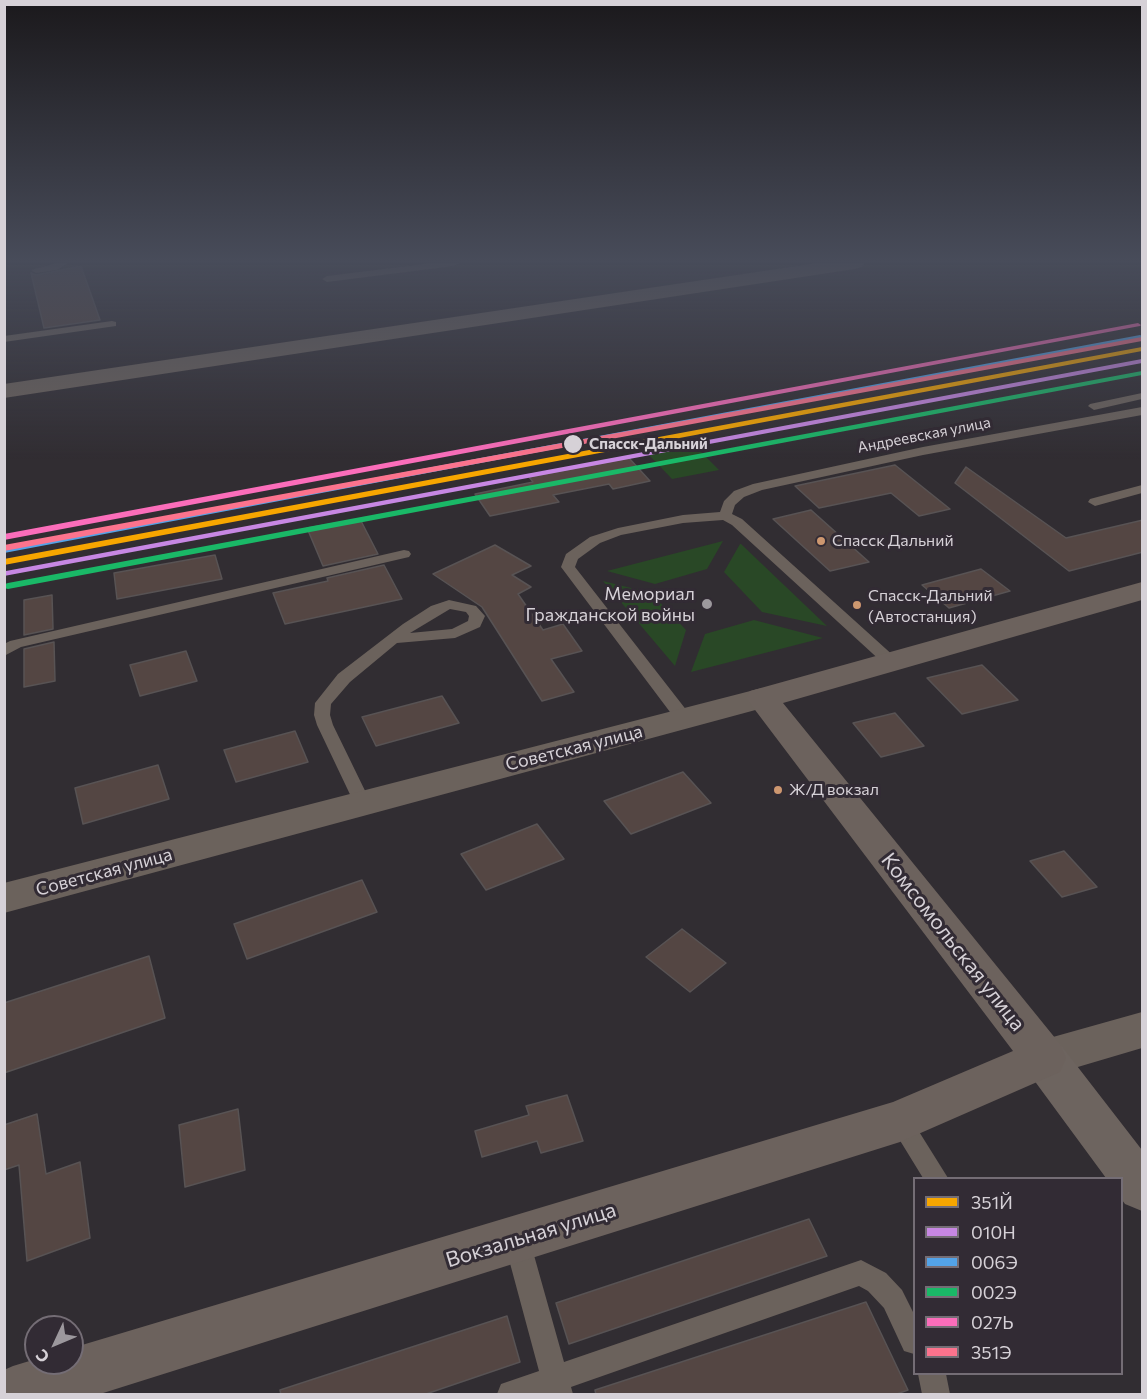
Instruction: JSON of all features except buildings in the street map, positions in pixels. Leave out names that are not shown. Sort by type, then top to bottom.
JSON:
[{"type":"main road","name":"Советская улица","points":[[762,698],[1143,591]]},
{"type":"main road","name":"Комсомольская улица","points":[[762,698],[1143,1188]]},
{"type":"main road","name":"Вокзальная улица","points":[[13,1395],[900,1121],[1044,1058]]},
{"type":"street","points":[[4,392],[424,328]]},
{"type":"street","name":"Советская улица","points":[[4,898],[762,698]]},
{"type":"street","points":[[1044,1058],[1143,1030]]},
{"type":"lane","points":[[4,339],[81,328]]},
{"type":"lane","points":[[1094,406],[1143,396]]},
{"type":"lane","name":"Андреевская улица","points":[[725,516],[729,504],[739,494],[758,487],[923,451],[1143,411]]},
{"type":"lane","points":[[1095,502],[1143,489]]},
{"type":"lane","points":[[685,720],[568,567],[571,557],[595,540],[618,532],[683,519],[710,515],[725,516],[737,522],[890,661]]},
{"type":"lane","points":[[4,651],[16,644],[404,554]]},
{"type":"lane","points":[[362,803],[325,725],[322,715],[323,703],[344,678],[393,639]]},
{"type":"lane","points":[[900,1121],[935,1177]]},
{"type":"lane","points":[[517,1240],[557,1387]]},
{"type":"lane","points":[[511,1395],[557,1387],[861,1273],[878,1282],[892,1299],[913,1337]]},
{"type":"lane","points":[[932,1375],[936,1395]]},
{"type":"green space","points":[[695,446],[719,470],[672,479],[648,454]]},
{"type":"green space","points":[[723,541],[707,569],[655,584],[607,571]]},
{"type":"green space","points":[[740,544],[827,626],[762,612],[724,572]]},
{"type":"green space","points":[[603,581],[651,593],[686,630],[675,666]]},
{"type":"green space","points":[[754,620],[823,638],[691,672],[705,634]]},
{"type":"transit line","name":"027Ь","points":[[4,537],[1120,328]]},
{"type":"transit line","name":"006Э","points":[[4,550],[1140,337]]},
{"type":"transit line","name":"351Э","points":[[4,548],[1142,339]]},
{"type":"transit line","name":"351Й","points":[[4,562],[1142,349]]},
{"type":"transit line","name":"010Н","points":[[6,574],[1142,361]]},
{"type":"transit line","name":"002Э","points":[[8,586],[1142,373]]},
{"type":"place","name":"Спасск-Дальний","points":[[573,444]]},
{"type":"place","name":"Спасск Дальний","points":[[821,541]]},
{"type":"place","name":"Мемориал Гражданской войны","points":[[707,604]]},
{"type":"place","name":"Спасск-Дальний (Автостанция)","points":[[857,605]]},
{"type":"place","name":"Ж/Д вокзал","points":[[778,790]]}]
